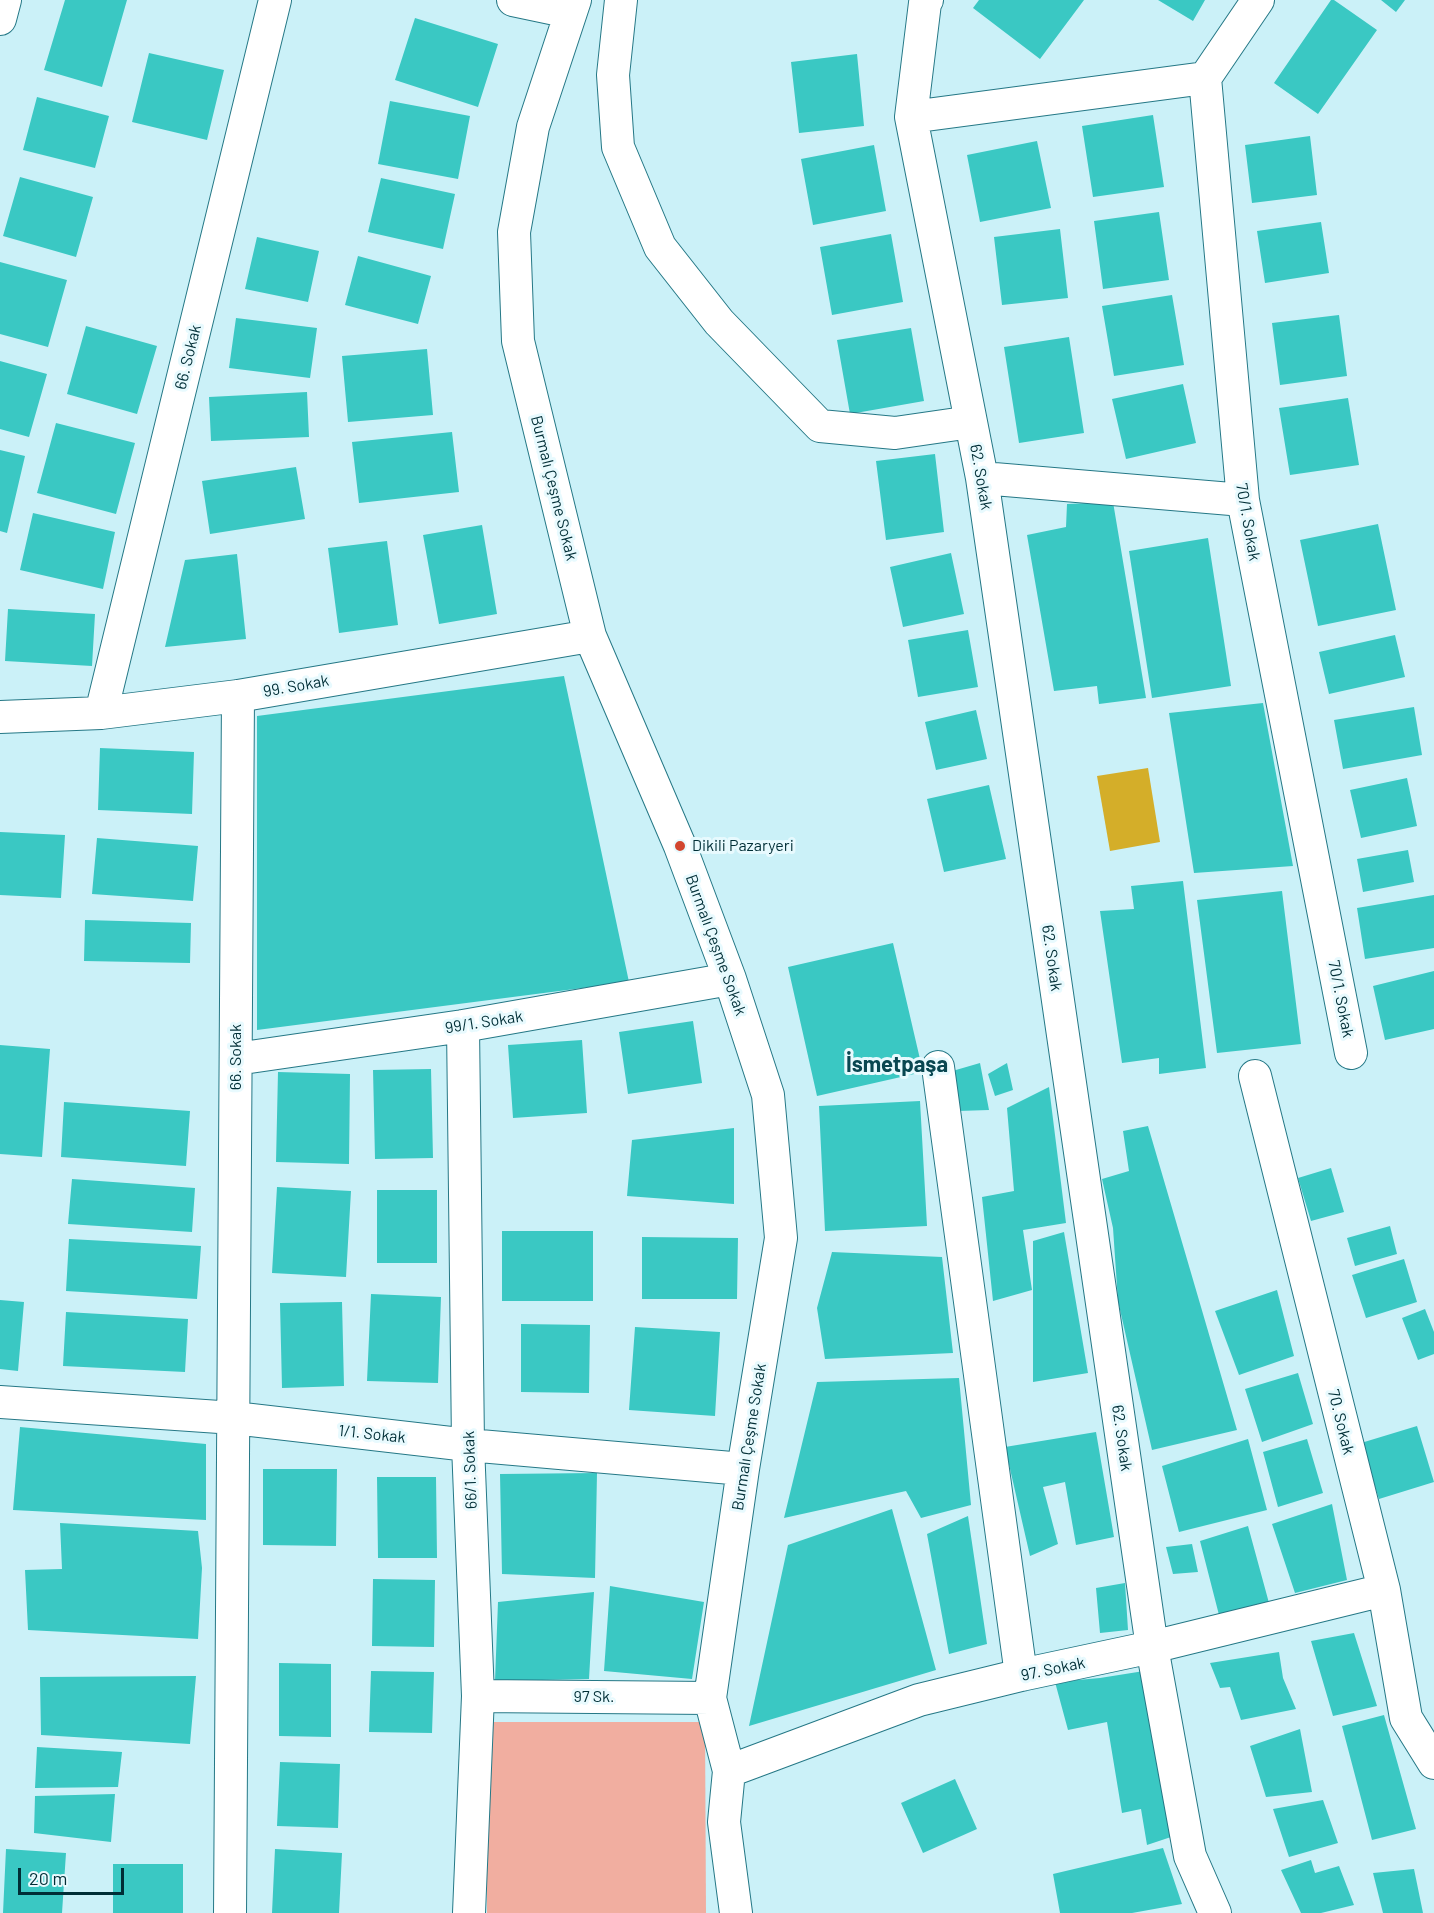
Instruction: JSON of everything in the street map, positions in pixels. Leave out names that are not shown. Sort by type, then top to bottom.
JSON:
[{"type":"street","points":[[0,19],[5,0]]},
{"type":"street","name":"66. Sokak","points":[[101,713],[275,0]]},
{"type":"street","points":[[513,0],[573,6]]},
{"type":"street","points":[[621,0],[612,75],[618,147],[660,247],[719,322],[820,426],[895,433],[971,422]]},
{"type":"street","name":"62. Sokak","points":[[927,0],[911,117],[982,478],[1152,1647],[1190,1856],[1215,1913]]},
{"type":"street","points":[[911,117],[1205,78],[1258,0]]},
{"type":"street","name":"Burmalı Çeşme Sokak","points":[[573,6],[533,127],[514,232],[518,341],[590,636],[680,846],[730,979],[768,1095],[781,1238],[743,1470],[710,1698],[729,1771],[724,1822],[736,1913]]},
{"type":"street","name":"70/1. Sokak","points":[[1205,78],[1243,500],[1351,1053]]},
{"type":"street","points":[[982,478],[1243,500]]},
{"type":"street","name":"99. Sokak","points":[[0,717],[101,713],[238,696],[590,636]]},
{"type":"street","name":"66. Sokak","points":[[230,1913],[238,696]]},
{"type":"street","name":"99/1. Sokak","points":[[236,1059],[463,1026],[730,979]]},
{"type":"street","name":"66/1. Sokak","points":[[463,1026],[468,1445],[478,1696],[469,1913]]},
{"type":"street","points":[[938,1067],[1021,1675]]},
{"type":"street","name":"70. Sokak","points":[[1255,1076],[1384,1590],[1406,1718],[1434,1763]]},
{"type":"street","name":"1/1. Sokak","points":[[0,1402],[234,1419],[468,1445],[743,1470]]},
{"type":"street","name":"97. Sokak","points":[[729,1771],[919,1700],[1152,1647],[1384,1590]]},
{"type":"street","name":"97 Sk.","points":[[478,1696],[710,1698]]},
{"type":"shaded area","points":[[1148,768],[1160,842],[1110,851],[1097,776]]},
{"type":"shaded area","points":[[486,1722],[705,1722],[706,1913],[487,1913]]},
{"type":"building","points":[[65,0],[127,0],[102,87],[44,70]]},
{"type":"building","points":[[979,0],[1084,0],[1040,59],[973,8]]},
{"type":"building","points":[[1158,0],[1205,0],[1193,21]]},
{"type":"building","points":[[1331,0],[1377,30],[1318,114],[1274,83]]},
{"type":"building","points":[[1381,0],[1405,0],[1396,12]]},
{"type":"building","points":[[415,18],[498,44],[478,107],[395,80]]},
{"type":"building","points":[[149,53],[224,70],[207,140],[132,122]]},
{"type":"building","points":[[857,54],[864,126],[799,133],[791,62]]},
{"type":"building","points":[[37,97],[109,116],[95,168],[23,150]]},
{"type":"building","points":[[390,101],[470,116],[458,179],[378,164]]},
{"type":"building","points":[[1153,115],[1164,187],[1093,197],[1082,126]]},
{"type":"building","points":[[1310,136],[1317,195],[1252,203],[1245,145]]},
{"type":"building","points":[[1037,141],[1051,208],[980,222],[967,155]]},
{"type":"building","points":[[874,145],[886,211],[813,225],[801,159]]},
{"type":"building","points":[[20,177],[93,197],[76,257],[3,236]]},
{"type":"building","points":[[381,178],[455,194],[443,249],[368,232]]},
{"type":"building","points":[[1159,212],[1169,280],[1103,289],[1094,221]]},
{"type":"building","points":[[1321,222],[1329,273],[1265,283],[1257,231]]},
{"type":"building","points":[[1060,229],[1068,298],[1002,305],[994,237]]},
{"type":"building","points":[[891,234],[903,302],[832,315],[820,247]]},
{"type":"building","points":[[257,237],[319,251],[308,302],[245,289]]},
{"type":"building","points":[[358,256],[431,276],[418,324],[345,305]]},
{"type":"building","points":[[0,262],[67,280],[48,347],[0,334]]},
{"type":"building","points":[[1172,295],[1184,365],[1114,376],[1102,306]]},
{"type":"building","points":[[1339,315],[1347,376],[1280,385],[1272,323]]},
{"type":"building","points":[[236,318],[317,328],[310,378],[229,368]]},
{"type":"building","points":[[86,326],[157,346],[137,414],[67,394]]},
{"type":"building","points":[[911,328],[924,401],[850,414],[837,340]]},
{"type":"building","points":[[1069,337],[1084,433],[1019,443],[1004,347]]},
{"type":"building","points":[[427,349],[433,415],[348,422],[342,356]]},
{"type":"building","points":[[0,361],[47,374],[29,437],[0,429]]},
{"type":"building","points":[[1183,384],[1196,443],[1126,459],[1112,399]]},
{"type":"building","points":[[307,392],[309,437],[211,441],[209,397]]},
{"type":"building","points":[[1348,398],[1359,465],[1290,475],[1279,408]]},
{"type":"building","points":[[56,423],[135,443],[116,514],[37,493]]},
{"type":"building","points":[[452,432],[459,492],[359,503],[352,442]]},
{"type":"building","points":[[0,450],[25,456],[7,533],[0,531]]},
{"type":"building","points":[[935,454],[944,532],[886,540],[876,461]]},
{"type":"building","points":[[296,467],[305,519],[210,534],[202,481]]},
{"type":"building","points":[[1113,502],[1146,698],[1099,704],[1097,686],[1054,691],[1027,535],[1066,527],[1067,504]]},
{"type":"building","points":[[33,513],[115,532],[103,589],[20,570]]},
{"type":"building","points":[[1378,524],[1396,610],[1318,626],[1300,540]]},
{"type":"building","points":[[482,525],[497,614],[439,624],[423,535]]},
{"type":"building","points":[[1208,538],[1231,686],[1152,698],[1129,551]]},
{"type":"building","points":[[387,541],[398,625],[339,633],[328,548]]},
{"type":"building","points":[[951,553],[964,614],[903,627],[890,567]]},
{"type":"building","points":[[237,554],[246,639],[165,647],[185,560]]},
{"type":"building","points":[[8,609],[95,614],[92,666],[5,661]]},
{"type":"building","points":[[968,630],[978,687],[918,697],[908,640]]},
{"type":"building","points":[[1395,635],[1405,677],[1329,694],[1319,652]]},
{"type":"building","points":[[564,676],[629,982],[257,1030],[257,716]]},
{"type":"building","points":[[1263,703],[1293,866],[1194,873],[1169,713]]},
{"type":"building","points":[[1414,707],[1422,755],[1343,769],[1334,720]]},
{"type":"building","points":[[976,710],[987,759],[936,770],[925,722]]},
{"type":"building","points":[[100,748],[194,752],[192,814],[98,810]]},
{"type":"building","points":[[1407,778],[1417,826],[1361,838],[1350,790]]},
{"type":"building","points":[[989,785],[1006,859],[944,872],[927,799]]},
{"type":"building","points":[[0,832],[65,835],[61,898],[0,895]]},
{"type":"building","points":[[97,838],[198,846],[193,901],[92,894]]},
{"type":"building","points":[[1408,850],[1414,882],[1363,892],[1357,859]]},
{"type":"building","points":[[1183,881],[1206,1068],[1159,1074],[1159,1058],[1122,1063],[1100,911],[1134,909],[1131,886]]},
{"type":"building","points":[[1282,891],[1301,1044],[1217,1053],[1197,900]]},
{"type":"building","points":[[1434,895],[1434,948],[1365,959],[1357,908]]},
{"type":"building","points":[[85,920],[191,923],[190,963],[84,961]]},
{"type":"building","points":[[893,943],[923,1072],[817,1096],[788,967]]},
{"type":"building","points":[[1434,971],[1434,1029],[1385,1040],[1373,986]]},
{"type":"building","points":[[693,1021],[702,1083],[628,1094],[619,1032]]},
{"type":"building","points":[[582,1040],[587,1113],[513,1118],[508,1045]]},
{"type":"building","points":[[0,1045],[50,1049],[42,1157],[0,1154]]},
{"type":"building","points":[[980,1063],[989,1110],[958,1111],[949,1072]]},
{"type":"building","points":[[1007,1063],[1013,1090],[995,1096],[988,1074]]},
{"type":"building","points":[[431,1069],[433,1158],[375,1159],[373,1070]]},
{"type":"building","points":[[278,1072],[350,1074],[349,1164],[276,1162]]},
{"type":"building","points":[[1049,1087],[1066,1223],[1023,1230],[1032,1290],[993,1301],[982,1197],[1014,1191],[1007,1108]]},
{"type":"building","points":[[920,1101],[927,1226],[825,1231],[819,1106]]},
{"type":"building","points":[[64,1102],[190,1111],[186,1166],[61,1157]]},
{"type":"building","points":[[1148,1126],[1237,1430],[1152,1450],[1118,1301],[1113,1228],[1102,1179],[1129,1171],[1123,1131]]},
{"type":"building","points":[[734,1128],[734,1204],[627,1196],[632,1140]]},
{"type":"building","points":[[1331,1168],[1344,1212],[1311,1221],[1298,1178]]},
{"type":"building","points":[[72,1179],[195,1188],[192,1232],[68,1224]]},
{"type":"building","points":[[277,1187],[351,1191],[346,1277],[272,1273]]},
{"type":"building","points":[[377,1190],[437,1190],[437,1263],[377,1263]]},
{"type":"building","points":[[1390,1226],[1397,1254],[1355,1266],[1347,1238]]},
{"type":"building","points":[[502,1231],[593,1231],[593,1301],[502,1301]]},
{"type":"building","points":[[1064,1232],[1088,1373],[1033,1382],[1033,1241]]},
{"type":"building","points":[[642,1237],[738,1238],[737,1299],[642,1299]]},
{"type":"building","points":[[69,1239],[201,1246],[197,1299],[66,1291]]},
{"type":"building","points":[[832,1252],[942,1257],[953,1353],[825,1359],[817,1308]]},
{"type":"building","points":[[1404,1259],[1417,1302],[1366,1318],[1352,1275]]},
{"type":"building","points":[[1277,1290],[1294,1356],[1239,1375],[1215,1311]]},
{"type":"building","points":[[371,1294],[441,1297],[438,1383],[367,1381]]},
{"type":"building","points":[[0,1300],[24,1302],[18,1371],[0,1369]]},
{"type":"building","points":[[342,1302],[344,1386],[282,1388],[280,1303]]},
{"type":"building","points":[[1425,1309],[1434,1332],[1434,1354],[1418,1360],[1402,1318]]},
{"type":"building","points":[[66,1312],[188,1319],[185,1372],[63,1366]]},
{"type":"building","points":[[521,1324],[590,1325],[589,1393],[521,1392]]},
{"type":"building","points":[[635,1327],[720,1332],[715,1416],[629,1410]]},
{"type":"building","points":[[1298,1373],[1313,1424],[1262,1442],[1245,1389]]},
{"type":"building","points":[[959,1378],[971,1505],[921,1518],[906,1491],[784,1518],[817,1382]]},
{"type":"building","points":[[1417,1426],[1434,1482],[1379,1499],[1361,1443]]},
{"type":"building","points":[[20,1427],[206,1444],[206,1520],[13,1510]]},
{"type":"building","points":[[1096,1432],[1114,1537],[1076,1545],[1065,1482],[1043,1487],[1058,1544],[1030,1556],[1005,1447]]},
{"type":"building","points":[[1248,1439],[1267,1510],[1179,1532],[1162,1466]]},
{"type":"building","points":[[1307,1439],[1323,1493],[1278,1507],[1263,1452]]},
{"type":"building","points":[[263,1469],[337,1469],[336,1546],[263,1545]]},
{"type":"building","points":[[597,1473],[595,1578],[502,1574],[500,1474]]},
{"type":"building","points":[[377,1477],[436,1477],[437,1558],[378,1558]]},
{"type":"building","points":[[1332,1504],[1347,1580],[1295,1593],[1272,1524]]},
{"type":"building","points":[[892,1509],[936,1670],[749,1726],[788,1545]]},
{"type":"building","points":[[968,1516],[987,1644],[949,1654],[927,1534]]},
{"type":"building","points":[[60,1523],[198,1531],[202,1568],[198,1639],[28,1630],[25,1570],[62,1569]]},
{"type":"building","points":[[1248,1526],[1269,1603],[1219,1615],[1200,1541]]},
{"type":"building","points":[[1192,1544],[1198,1572],[1173,1574],[1166,1547]]},
{"type":"building","points":[[373,1579],[435,1580],[434,1647],[372,1646]]},
{"type":"building","points":[[1125,1583],[1128,1630],[1100,1633],[1096,1588]]},
{"type":"building","points":[[610,1586],[704,1602],[692,1679],[604,1671]]},
{"type":"building","points":[[594,1592],[589,1679],[495,1681],[498,1602]]},
{"type":"building","points":[[1354,1633],[1377,1706],[1333,1716],[1311,1641]]},
{"type":"building","points":[[1279,1652],[1283,1678],[1296,1709],[1241,1720],[1230,1687],[1220,1688],[1210,1663]]},
{"type":"building","points":[[279,1663],[331,1664],[331,1737],[279,1736]]},
{"type":"building","points":[[371,1671],[434,1672],[432,1733],[369,1732]]},
{"type":"building","points":[[1144,1671],[1171,1837],[1147,1845],[1141,1809],[1122,1813],[1107,1722],[1068,1730],[1055,1682]]},
{"type":"building","points":[[196,1676],[190,1744],[41,1735],[40,1677]]},
{"type":"building","points":[[1384,1715],[1416,1829],[1372,1840],[1342,1726]]},
{"type":"building","points":[[1300,1729],[1312,1792],[1266,1797],[1250,1746]]},
{"type":"building","points":[[37,1747],[122,1752],[118,1787],[35,1788]]},
{"type":"building","points":[[280,1762],[340,1764],[338,1828],[277,1826]]},
{"type":"building","points":[[955,1779],[977,1829],[923,1853],[901,1803]]},
{"type":"building","points":[[115,1794],[111,1842],[34,1833],[35,1796]]},
{"type":"building","points":[[1323,1800],[1338,1843],[1289,1857],[1273,1809]]},
{"type":"building","points":[[1163,1848],[1182,1904],[1132,1913],[1060,1913],[1053,1874]]},
{"type":"building","points":[[6,1849],[66,1853],[62,1913],[3,1913]]},
{"type":"building","points":[[275,1849],[342,1853],[339,1913],[272,1913]]},
{"type":"building","points":[[1311,1860],[1315,1873],[1339,1866],[1354,1905],[1321,1913],[1301,1913],[1281,1870]]},
{"type":"building","points":[[113,1864],[183,1864],[183,1913],[113,1913]]},
{"type":"building","points":[[1414,1869],[1423,1913],[1383,1913],[1373,1873]]},
{"type":"place","name":"Dikili Pazaryeri","points":[[680,846]]},
{"type":"district","name":"İsmetpaşa","points":[[897,1065]]}]
